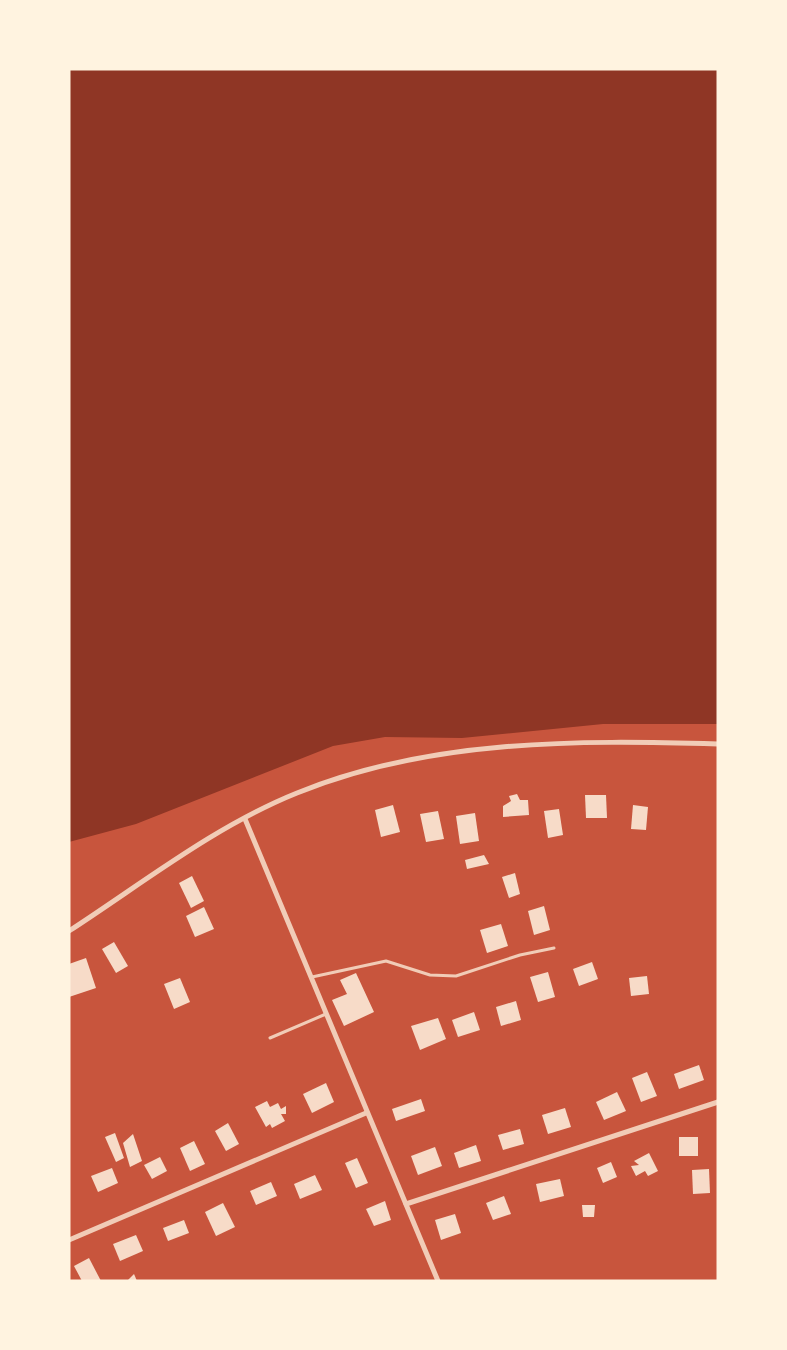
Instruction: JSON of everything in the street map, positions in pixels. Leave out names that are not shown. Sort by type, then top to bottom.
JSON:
[{"type":"street","points":[[69,931],[184,854],[245,819],[296,793],[387,763],[453,754],[568,744],[718,744]]},
{"type":"street","points":[[245,819],[438,1281]]},
{"type":"street","points":[[406,1204],[718,1102]]},
{"type":"street","points":[[69,1240],[366,1113]]},
{"type":"lane","points":[[312,977],[386,961],[430,975],[456,976],[520,955],[554,948]]},
{"type":"lane","points":[[270,1038],[326,1014]]},
{"type":"shaded area","points":[[69,69],[718,69],[718,724],[603,724],[462,738],[385,737],[333,746],[136,824],[69,842]]},
{"type":"building","points":[[517,794],[520,800],[528,800],[529,815],[503,817],[503,806],[511,801],[509,796]]},
{"type":"building","points":[[585,795],[606,795],[607,818],[586,818]]},
{"type":"building","points":[[393,805],[400,832],[381,837],[375,810]]},
{"type":"building","points":[[633,805],[648,807],[646,830],[631,829]]},
{"type":"building","points":[[559,809],[563,835],[548,838],[544,811]]},
{"type":"building","points":[[438,811],[444,839],[426,842],[420,814]]},
{"type":"building","points":[[475,813],[479,841],[460,844],[456,816]]},
{"type":"building","points":[[484,855],[489,864],[467,869],[465,860]]},
{"type":"building","points":[[515,873],[520,894],[509,898],[502,877]]},
{"type":"building","points":[[192,876],[204,901],[191,908],[179,883]]},
{"type":"building","points":[[544,906],[550,930],[534,935],[528,911]]},
{"type":"building","points":[[204,907],[214,929],[195,937],[186,916]]},
{"type":"building","points":[[501,924],[508,946],[487,953],[480,930]]},
{"type":"building","points":[[114,942],[128,966],[116,973],[102,949]]},
{"type":"building","points":[[86,958],[96,988],[69,997],[69,964]]},
{"type":"building","points":[[592,962],[598,979],[579,986],[573,969]]},
{"type":"building","points":[[548,972],[555,997],[538,1002],[530,977]]},
{"type":"building","points":[[356,973],[374,1012],[344,1026],[332,1000],[347,994],[340,980]]},
{"type":"building","points":[[647,976],[649,994],[631,996],[629,978]]},
{"type":"building","points":[[180,978],[190,1002],[174,1009],[164,984]]},
{"type":"building","points":[[516,1001],[521,1020],[501,1026],[496,1007]]},
{"type":"building","points":[[474,1012],[480,1030],[458,1037],[452,1020]]},
{"type":"building","points":[[438,1018],[446,1039],[420,1050],[411,1026]]},
{"type":"building","points":[[699,1065],[704,1080],[679,1089],[674,1074]]},
{"type":"building","points":[[647,1072],[657,1096],[641,1102],[632,1078]]},
{"type":"building","points":[[326,1083],[334,1102],[312,1113],[303,1094]]},
{"type":"building","points":[[617,1092],[626,1111],[604,1120],[596,1102]]},
{"type":"building","points":[[421,1099],[425,1111],[396,1121],[392,1109]]},
{"type":"building","points":[[267,1101],[270,1107],[278,1103],[281,1109],[286,1106],[286,1114],[281,1114],[285,1121],[272,1128],[270,1124],[266,1127],[255,1107]]},
{"type":"building","points":[[565,1108],[571,1127],[548,1134],[542,1115]]},
{"type":"building","points":[[228,1123],[239,1144],[226,1151],[215,1131]]},
{"type":"building","points":[[520,1129],[524,1144],[503,1150],[498,1135]]},
{"type":"building","points":[[115,1133],[124,1158],[116,1162],[105,1137]]},
{"type":"building","points":[[133,1134],[142,1161],[130,1167],[123,1143]]},
{"type":"building","points":[[679,1137],[698,1137],[698,1156],[679,1156]]},
{"type":"building","points":[[194,1141],[205,1164],[190,1171],[180,1148]]},
{"type":"building","points":[[476,1145],[481,1161],[459,1168],[454,1153]]},
{"type":"building","points":[[435,1147],[442,1166],[418,1175],[411,1156]]},
{"type":"building","points":[[649,1153],[658,1171],[648,1176],[645,1171],[636,1176],[631,1166],[639,1165],[634,1161]]},
{"type":"building","points":[[160,1157],[167,1171],[152,1179],[144,1165]]},
{"type":"building","points":[[357,1158],[368,1183],[356,1188],[345,1163]]},
{"type":"building","points":[[611,1162],[617,1177],[603,1183],[597,1168]]},
{"type":"building","points":[[112,1168],[118,1183],[98,1192],[91,1176]]},
{"type":"building","points":[[709,1169],[710,1193],[693,1194],[692,1170]]},
{"type":"building","points":[[315,1175],[322,1190],[300,1199],[294,1184]]},
{"type":"building","points":[[560,1179],[564,1196],[540,1202],[536,1184]]},
{"type":"building","points":[[271,1182],[277,1196],[256,1205],[250,1191]]},
{"type":"building","points":[[504,1196],[511,1214],[493,1220],[486,1203]]},
{"type":"building","points":[[385,1201],[391,1220],[374,1226],[366,1209]]},
{"type":"building","points":[[223,1203],[235,1227],[216,1236],[205,1212]]},
{"type":"building","points":[[582,1205],[595,1205],[594,1217],[583,1217]]},
{"type":"building","points":[[455,1214],[461,1233],[441,1240],[435,1220]]},
{"type":"building","points":[[184,1220],[189,1233],[168,1241],[163,1228]]},
{"type":"building","points":[[136,1235],[143,1251],[120,1261],[113,1244]]},
{"type":"building","points":[[89,1258],[101,1281],[82,1281],[74,1266]]},
{"type":"building","points":[[134,1274],[137,1281],[127,1281]]}]
